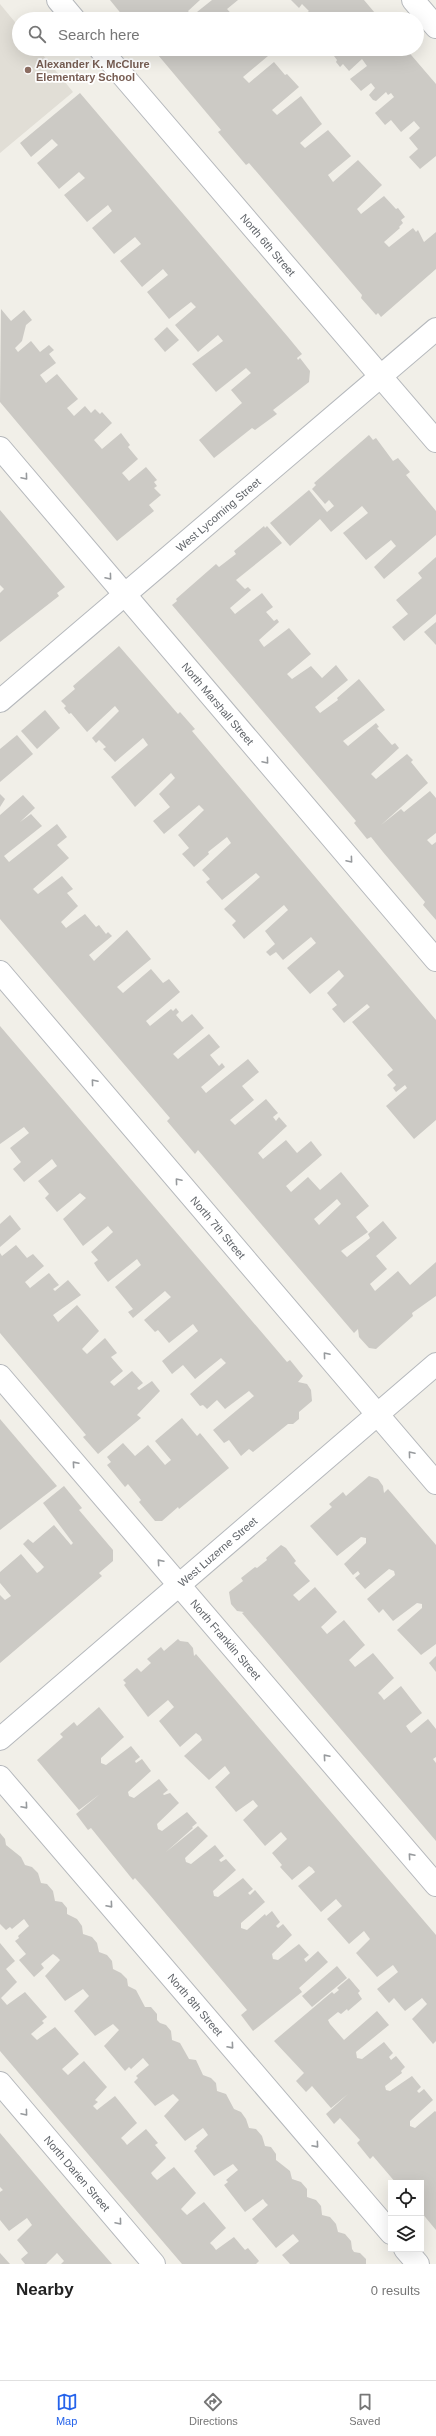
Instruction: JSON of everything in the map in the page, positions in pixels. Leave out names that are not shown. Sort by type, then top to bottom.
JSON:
[{"type":"street","points":[[58,0],[68,12]]},
{"type":"street","points":[[413,0],[423,12]]},
{"type":"street","points":[[424,13],[436,27]]},
{"type":"street","name":"North 6th Street","points":[[106,56],[436,441]]},
{"type":"street","name":"West Lycoming Street","points":[[0,701],[436,329]]},
{"type":"street","name":"North Marshall Street","points":[[0,448],[436,960]]},
{"type":"street","name":"North 7th Street","points":[[0,972],[436,1483]]},
{"type":"street","name":"West Luzerne Street","points":[[0,1739],[436,1364]]},
{"type":"street","name":"North Franklin Street","points":[[0,1376],[436,1885]]},
{"type":"street","name":"North 8th Street","points":[[0,1777],[388,2230]]},
{"type":"street","name":"North Darien Street","points":[[0,2083],[154,2264]]},
{"type":"street","points":[[408,2252],[418,2264]]},
{"type":"shaded area","name":"Alexander K. McClure Elementary School","points":[[0,4],[12,19],[12,56],[44,56],[73,92],[0,153]]},
{"type":"building","points":[[110,0],[200,0],[188,11],[189,12],[120,12]]},
{"type":"building","points":[[212,0],[238,0],[227,9],[230,12],[197,12]]},
{"type":"building","points":[[291,0],[364,0],[374,12],[308,12],[309,11],[302,4],[299,8]]},
{"type":"building","points":[[159,56],[268,56],[243,77],[249,83],[274,62],[285,75],[287,74],[299,87],[272,110],[277,115],[301,96],[322,124],[300,143],[305,148],[328,130],[351,156],[328,175],[333,182],[358,160],[382,185],[357,209],[361,214],[384,196],[396,209],[398,208],[405,217],[401,220],[403,223],[399,227],[400,228],[384,242],[389,247],[413,228],[416,232],[418,230],[424,242],[436,232],[436,269],[381,317],[378,313],[376,315],[361,298],[362,295],[249,163],[246,165],[218,132],[221,130]]},
{"type":"building","points":[[334,56],[412,56],[436,84],[436,156],[420,169],[409,157],[418,149],[409,138],[420,128],[414,121],[401,132],[391,120],[385,125],[375,113],[394,97],[391,93],[388,95],[386,92],[376,101],[373,100],[369,95],[375,88],[371,83],[361,91],[350,79],[367,66],[362,59],[349,71],[343,64],[340,67],[336,62],[337,60]]},
{"type":"building","points":[[80,93],[288,337],[302,354],[297,358],[298,360],[300,358],[310,371],[309,382],[273,410],[277,414],[255,430],[252,428],[214,458],[199,440],[242,403],[231,390],[251,373],[246,368],[216,392],[192,364],[223,341],[218,335],[198,352],[175,325],[196,307],[191,302],[169,319],[147,292],[168,275],[163,269],[142,287],[120,261],[141,244],[135,237],[114,254],[92,228],[112,211],[108,205],[87,222],[64,195],[85,178],[79,172],[59,189],[37,163],[58,145],[52,139],[31,157],[20,143]]},
{"type":"building","points":[[1,309],[11,321],[24,310],[32,320],[26,325],[22,341],[15,348],[18,352],[31,341],[40,352],[49,345],[54,350],[49,354],[56,363],[40,375],[46,383],[57,374],[78,399],[67,408],[74,416],[85,406],[91,413],[95,409],[100,414],[102,412],[112,423],[94,440],[102,449],[121,433],[130,445],[128,447],[138,459],[122,473],[129,481],[146,467],[157,480],[154,482],[157,486],[154,488],[161,495],[149,505],[154,511],[117,541],[0,402]]},
{"type":"building","points":[[167,327],[179,340],[165,352],[154,339]]},
{"type":"building","points":[[369,435],[373,440],[376,438],[393,461],[398,458],[410,472],[406,475],[436,511],[436,535],[384,579],[374,567],[396,546],[391,540],[366,560],[343,533],[368,513],[362,506],[331,532],[320,519],[290,546],[270,523],[309,490],[327,512],[334,506],[329,500],[325,504],[312,489],[316,485],[314,483]]},
{"type":"building","points":[[0,510],[65,587],[57,593],[59,596],[0,642],[0,593],[4,589],[0,585]]},
{"type":"building","points":[[264,526],[265,528],[267,526],[282,543],[236,580],[245,589],[248,587],[251,590],[230,608],[235,614],[262,593],[273,607],[266,612],[274,621],[277,619],[279,622],[259,640],[264,647],[289,628],[311,654],[287,674],[292,679],[311,666],[322,678],[336,665],[348,680],[315,707],[320,713],[338,700],[337,698],[359,679],[385,710],[343,741],[348,746],[376,723],[379,727],[377,728],[392,745],[395,743],[399,748],[371,774],[376,779],[407,754],[413,760],[411,762],[428,783],[381,825],[401,809],[404,812],[430,791],[436,798],[436,833],[427,840],[432,845],[436,842],[436,920],[423,905],[425,902],[371,837],[367,839],[354,823],[356,821],[172,605],[177,601],[176,599],[216,564],[219,567],[236,554],[234,551]]},
{"type":"building","points":[[436,557],[436,614],[404,641],[392,627],[408,614],[396,600],[422,578],[418,573]]},
{"type":"building","points":[[436,622],[436,645],[424,632]]},
{"type":"building","points":[[119,646],[178,714],[180,712],[195,729],[192,731],[436,1020],[436,1120],[414,1139],[386,1106],[407,1088],[405,1085],[396,1092],[393,1088],[396,1085],[387,1075],[393,1070],[352,1022],[370,1007],[367,1004],[344,1023],[332,1009],[337,1005],[327,993],[344,976],[339,970],[310,994],[287,968],[316,943],[311,937],[283,960],[276,952],[270,956],[266,952],[275,944],[265,931],[288,910],[284,905],[244,939],[232,925],[236,921],[224,909],[260,877],[256,873],[222,900],[206,882],[210,879],[202,870],[231,843],[227,837],[208,852],[209,854],[194,867],[182,854],[189,848],[178,835],[204,810],[199,805],[164,834],[153,821],[170,807],[159,794],[175,778],[171,773],[135,807],[111,777],[148,745],[143,738],[115,762],[103,749],[106,747],[99,740],[96,743],[92,738],[119,711],[115,706],[87,732],[71,713],[69,714],[64,708],[66,706],[61,701],[75,689],[73,686]]},
{"type":"building","points":[[45,710],[60,728],[37,749],[21,731]]},
{"type":"building","points":[[17,735],[33,754],[0,782],[0,749]]},
{"type":"building","points":[[0,794],[5,799],[0,807]]},
{"type":"building","points":[[23,795],[35,808],[20,822],[31,814],[42,826],[4,856],[9,862],[57,824],[67,837],[57,845],[69,858],[33,889],[38,894],[62,876],[73,889],[67,893],[78,906],[61,922],[66,928],[85,914],[96,927],[99,925],[106,934],[108,932],[112,936],[89,955],[94,961],[127,930],[151,959],[117,987],[123,993],[151,969],[163,983],[169,979],[180,992],[146,1021],[150,1026],[171,1009],[173,1011],[176,1008],[179,1012],[176,1015],[182,1022],[192,1014],[204,1028],[173,1054],[178,1059],[209,1034],[220,1047],[210,1055],[219,1066],[222,1063],[225,1067],[201,1087],[206,1093],[248,1059],[259,1072],[242,1086],[254,1100],[230,1120],[235,1125],[266,1099],[278,1113],[273,1117],[276,1121],[279,1117],[287,1126],[258,1153],[263,1159],[286,1140],[297,1153],[311,1141],[322,1155],[286,1186],[291,1192],[308,1177],[320,1190],[341,1172],[369,1206],[356,1217],[368,1232],[341,1251],[347,1257],[370,1238],[368,1234],[383,1221],[397,1238],[376,1256],[387,1269],[370,1284],[375,1291],[398,1271],[410,1285],[436,1262],[436,1296],[412,1313],[413,1316],[376,1349],[369,1348],[359,1337],[358,1329],[354,1333],[198,1150],[195,1154],[167,1121],[170,1118],[0,919],[0,815]],"holes":[[[337,1199],[341,1204],[319,1225],[314,1219]]]},
{"type":"building","points":[[0,1026],[287,1362],[290,1360],[303,1376],[298,1382],[307,1384],[311,1390],[312,1401],[299,1412],[299,1419],[293,1424],[288,1424],[253,1452],[249,1449],[241,1456],[229,1440],[224,1443],[213,1430],[254,1396],[249,1391],[225,1409],[217,1400],[207,1409],[203,1405],[200,1406],[190,1394],[226,1363],[221,1358],[195,1379],[183,1365],[172,1374],[162,1361],[198,1331],[193,1324],[169,1343],[158,1330],[155,1332],[144,1320],[171,1297],[165,1291],[133,1318],[128,1312],[133,1309],[115,1287],[141,1265],[137,1259],[108,1282],[94,1263],[98,1260],[91,1252],[113,1232],[108,1226],[83,1246],[63,1219],[86,1198],[80,1193],[57,1212],[45,1198],[49,1194],[38,1181],[57,1166],[52,1159],[24,1182],[13,1169],[21,1162],[10,1148],[29,1133],[24,1127],[0,1144]]},
{"type":"building","points":[[10,1215],[21,1229],[0,1247],[0,1224]]},
{"type":"building","points":[[16,1245],[27,1258],[33,1254],[44,1266],[25,1282],[30,1288],[49,1273],[59,1285],[53,1289],[55,1291],[68,1280],[81,1295],[53,1315],[58,1322],[77,1305],[89,1319],[99,1331],[82,1349],[87,1354],[105,1338],[117,1353],[111,1357],[123,1371],[110,1382],[114,1386],[132,1371],[143,1383],[137,1388],[139,1390],[152,1381],[160,1391],[137,1415],[141,1418],[98,1454],[83,1437],[86,1435],[0,1333],[0,1253],[2,1256]]},
{"type":"building","points":[[182,1418],[197,1436],[200,1433],[229,1468],[179,1509],[178,1507],[162,1521],[155,1521],[139,1502],[141,1500],[128,1484],[125,1487],[107,1465],[111,1462],[107,1457],[123,1443],[135,1456],[148,1445],[165,1465],[171,1460],[155,1441]]},
{"type":"building","points":[[0,1419],[57,1486],[0,1530]]},
{"type":"building","points":[[369,1476],[378,1479],[383,1486],[384,1493],[388,1489],[436,1545],[436,1644],[421,1655],[397,1630],[422,1608],[422,1604],[417,1603],[393,1621],[383,1609],[379,1613],[367,1599],[395,1575],[394,1571],[389,1569],[365,1589],[355,1578],[360,1574],[358,1571],[353,1575],[344,1564],[366,1543],[366,1538],[361,1537],[337,1556],[310,1526],[332,1507],[329,1504],[343,1492],[346,1496]]},
{"type":"building","points":[[64,1486],[82,1508],[79,1510],[113,1550],[113,1561],[99,1573],[102,1576],[0,1663],[0,1595],[5,1600],[11,1596],[0,1583],[0,1572],[21,1554],[37,1573],[40,1571],[44,1567],[23,1544],[28,1539],[33,1543],[54,1525],[71,1545],[73,1543],[43,1503]]},
{"type":"building","points":[[281,1545],[286,1548],[296,1561],[294,1563],[310,1581],[293,1595],[299,1601],[315,1587],[337,1612],[321,1627],[327,1634],[344,1620],[365,1645],[349,1660],[355,1667],[373,1653],[394,1678],[378,1693],[384,1700],[401,1686],[422,1713],[406,1726],[411,1733],[428,1719],[436,1729],[436,1757],[433,1759],[436,1763],[436,1841],[242,1613],[244,1612],[237,1611],[231,1604],[229,1592],[243,1581],[241,1578],[267,1560],[266,1558]]},
{"type":"building","points":[[178,1639],[180,1641],[188,1642],[193,1648],[194,1656],[196,1654],[436,1935],[436,2041],[433,2044],[412,2019],[427,2004],[422,1998],[405,2011],[394,1998],[389,2003],[377,1989],[398,1972],[393,1965],[377,1977],[356,1953],[370,1939],[364,1931],[349,1944],[327,1919],[342,1906],[336,1899],[321,1912],[298,1886],[315,1872],[312,1868],[309,1866],[292,1880],[280,1867],[282,1865],[272,1853],[287,1839],[281,1832],[265,1846],[243,1820],[258,1806],[253,1800],[236,1812],[215,1787],[230,1773],[225,1766],[209,1780],[184,1756],[202,1740],[200,1736],[196,1733],[180,1747],[159,1721],[174,1707],[168,1700],[148,1717],[124,1685],[126,1683],[123,1680],[137,1668],[141,1672],[151,1663],[147,1659],[161,1647],[164,1651]]},
{"type":"building","points":[[436,1656],[436,1672],[429,1663]]},
{"type":"building","points":[[99,1707],[124,1737],[101,1758],[101,1763],[106,1765],[131,1746],[140,1757],[135,1761],[136,1763],[142,1759],[151,1771],[128,1792],[129,1796],[134,1798],[159,1779],[168,1790],[163,1794],[170,1793],[179,1803],[157,1824],[158,1829],[162,1831],[187,1812],[197,1823],[166,1852],[198,1826],[208,1836],[185,1858],[186,1862],[191,1864],[215,1845],[224,1856],[219,1860],[221,1862],[226,1859],[236,1870],[213,1891],[214,1896],[218,1897],[243,1878],[253,1889],[248,1893],[250,1895],[255,1890],[265,1902],[241,1923],[241,1928],[247,1930],[265,1914],[266,1916],[272,1911],[280,1922],[276,1926],[278,1928],[283,1924],[292,1935],[272,1954],[273,1959],[278,1960],[299,1944],[309,1955],[304,1959],[306,1962],[318,1951],[328,1962],[299,1988],[302,1992],[253,2031],[241,2015],[247,2010],[149,1894],[135,1878],[133,1880],[91,1828],[88,1830],[76,1814],[100,1794],[79,1810],[37,1760],[63,1737],[60,1734],[74,1722],[77,1726]]},
{"type":"building","points":[[0,1833],[5,1839],[6,1845],[21,1857],[25,1865],[32,1867],[38,1873],[41,1883],[47,1884],[53,1891],[55,1901],[62,1902],[67,1908],[67,1914],[77,1919],[82,1926],[83,1934],[92,1937],[97,1943],[99,1952],[107,1955],[112,1961],[113,1969],[121,1973],[127,1979],[128,1986],[136,1990],[145,2007],[151,2007],[157,2014],[157,2020],[166,2025],[171,2031],[172,2040],[180,2043],[189,2059],[196,2060],[203,2075],[211,2078],[216,2083],[217,2091],[226,2094],[234,2109],[241,2112],[246,2119],[249,2128],[256,2129],[262,2136],[265,2146],[271,2147],[276,2154],[276,2160],[290,2171],[292,2179],[301,2182],[307,2189],[307,2197],[316,2200],[321,2206],[322,2215],[330,2217],[336,2224],[338,2232],[345,2234],[351,2241],[354,2252],[360,2253],[366,2259],[366,2264],[290,2264],[282,2255],[299,2241],[293,2234],[276,2248],[252,2219],[268,2205],[263,2199],[245,2212],[224,2185],[228,2182],[226,2180],[238,2170],[233,2164],[214,2176],[194,2151],[197,2148],[196,2146],[208,2135],[203,2128],[185,2141],[164,2116],[179,2100],[173,2094],[155,2106],[134,2082],[138,2078],[136,2076],[149,2065],[143,2058],[131,2069],[129,2067],[125,2071],[104,2046],[119,2030],[113,2024],[95,2036],[74,2011],[89,1996],[83,1989],[65,2001],[45,1976],[60,1960],[53,1954],[41,1964],[44,1968],[34,1977],[19,1960],[26,1954],[15,1941],[19,1938],[18,1936],[29,1926],[24,1919],[12,1929],[10,1927],[6,1930],[0,1924]]},
{"type":"building","points":[[0,1943],[15,1961],[6,1969],[17,1982],[1,1998],[7,2005],[25,1992],[47,2017],[42,2021],[44,2023],[31,2034],[37,2040],[55,2027],[79,2054],[62,2069],[68,2075],[84,2061],[107,2087],[95,2100],[98,2102],[93,2106],[97,2110],[115,2096],[137,2123],[121,2138],[127,2145],[146,2129],[158,2143],[155,2145],[166,2158],[151,2173],[153,2176],[157,2180],[174,2167],[196,2193],[181,2209],[187,2215],[204,2202],[226,2228],[210,2243],[216,2250],[234,2237],[245,2250],[248,2248],[259,2261],[256,2264],[182,2264],[0,2051]]},
{"type":"building","points":[[337,1966],[347,1978],[312,2007],[302,1996]]},
{"type":"building","points":[[349,1978],[360,1991],[358,1993],[362,1999],[348,2011],[347,2009],[341,2014],[338,2012],[328,2020],[344,2040],[377,2011],[389,2025],[356,2052],[357,2058],[362,2059],[384,2042],[393,2053],[389,2057],[391,2060],[396,2056],[405,2067],[401,2071],[402,2073],[385,2086],[386,2090],[390,2091],[412,2076],[421,2087],[417,2091],[419,2093],[424,2089],[433,2100],[410,2121],[410,2126],[415,2128],[435,2111],[436,2112],[436,2230],[424,2216],[424,2180],[393,2180],[373,2156],[370,2159],[357,2143],[360,2140],[340,2118],[334,2124],[326,2114],[348,2094],[331,2108],[312,2086],[306,2092],[296,2081],[304,2073],[274,2041],[332,1992],[334,1994],[339,1990],[337,1988]]},
{"type":"building","points":[[0,2133],[112,2264],[61,2264],[64,2261],[57,2253],[46,2264],[25,2264],[21,2259],[28,2253],[17,2240],[32,2225],[27,2218],[9,2231],[0,2220],[0,2192],[3,2190],[0,2187]]},
{"type":"building","points":[[0,2253],[10,2264],[0,2264]]},
{"type":"place","name":"Alexander K. McClure Elementary School","points":[[28,70]]}]
